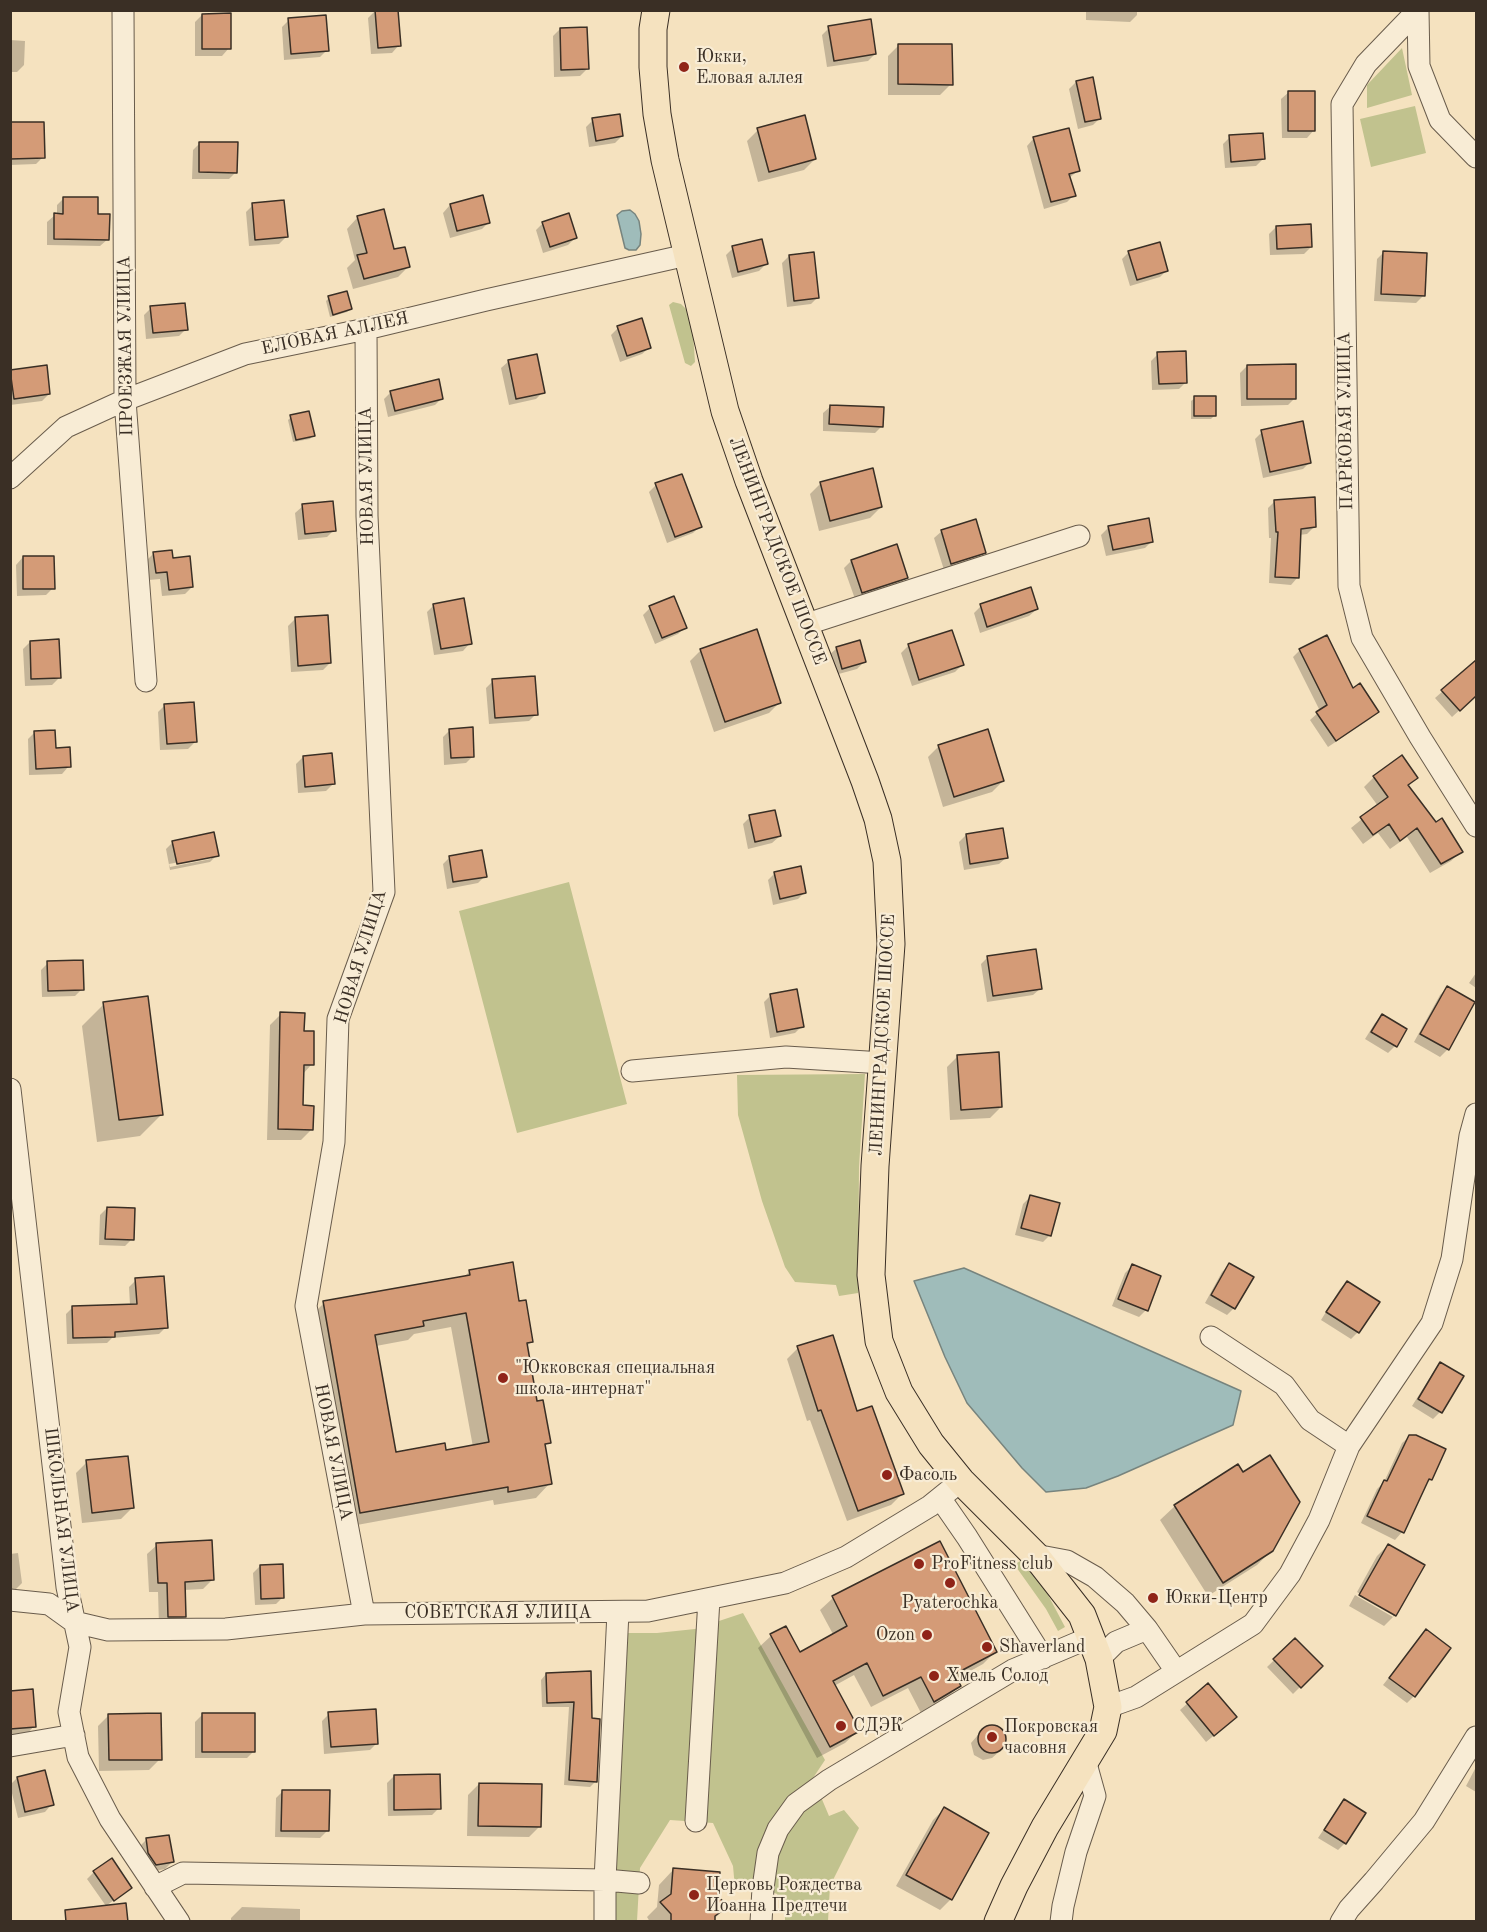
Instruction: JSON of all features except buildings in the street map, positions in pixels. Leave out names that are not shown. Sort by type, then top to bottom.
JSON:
[{"type":"main road","name":"ЛЕНИНГРАДСКОЕ ШОССЕ","points":[[656,10],[652,67],[657,114],[665,160],[725,411],[738,451],[865,781],[878,819],[886,861],[891,944],[875,1166],[871,1275],[879,1341],[899,1392],[931,1444],[951,1489],[1035,1555],[1082,1615],[1095,1648],[1108,1707],[1103,1731],[1045,1827],[998,1922]]},
{"type":"street","name":"ПРОЕЗЖАЯ УЛИЦА","points":[[123,10],[124,400],[146,681]]},
{"type":"street","points":[[1418,10],[1419,66],[1440,120],[1476,157]]},
{"type":"street","name":"ПАРКОВАЯ УЛИЦА","points":[[1418,10],[1365,64],[1342,104],[1349,586],[1362,638],[1476,826]]},
{"type":"street","name":"ЕЛОВАЯ АЛЛЕЯ","points":[[10,478],[66,427],[124,400],[245,354],[366,329],[687,255]]},
{"type":"street","name":"НОВАЯ УЛИЦА","points":[[364,1614],[306,1306],[334,1142],[338,1019],[384,892],[367,516],[366,329]]},
{"type":"street","points":[[804,625],[1079,536]]},
{"type":"street","points":[[632,1071],[786,1057],[883,1062]]},
{"type":"street","name":"ШКОЛЬНАЯ УЛИЦА","points":[[10,1089],[67,1587],[81,1647],[69,1712],[78,1757],[110,1819],[179,1922]]},
{"type":"street","points":[[1108,1707],[1136,1696],[1253,1624],[1290,1574],[1318,1520],[1349,1446],[1432,1323],[1469,1193],[1470,1136],[1476,1114]]},
{"type":"street","points":[[1211,1337],[1284,1385],[1310,1420],[1349,1446]]},
{"type":"street","points":[[951,1489],[967,1537],[1043,1658]]},
{"type":"street","name":"СОВЕТСКАЯ УЛИЦА","points":[[10,1600],[49,1604],[74,1622],[108,1630],[226,1629],[364,1614],[648,1611],[785,1583],[846,1557],[930,1506],[951,1489]]},
{"type":"street","points":[[1035,1555],[1067,1561],[1095,1577],[1125,1604],[1147,1629],[1176,1671]]},
{"type":"street","points":[[696,1821],[709,1599]]},
{"type":"street","points":[[604,1922],[618,1612]]},
{"type":"street","points":[[761,1922],[768,1853],[778,1829],[796,1804],[828,1780],[1013,1670],[1043,1658],[1116,1642],[1147,1629]]},
{"type":"street","points":[[10,1746],[74,1735]]},
{"type":"street","points":[[1341,1922],[1349,1909],[1424,1821],[1476,1737]]},
{"type":"street","points":[[1061,1922],[1076,1852],[1095,1796],[1085,1760]]},
{"type":"street","points":[[155,1887],[183,1874],[639,1882]]},
{"type":"green space","points":[[1402,48],[1412,95],[1367,108],[1367,85]]},
{"type":"green space","points":[[1415,106],[1426,153],[1371,167],[1360,119]]},
{"type":"green space","points":[[673,302],[681,304],[689,312],[692,320],[695,362],[691,366],[685,363],[669,305]]},
{"type":"green space","points":[[569,882],[627,1104],[517,1133],[459,911]]},
{"type":"green space","points":[[865,1074],[859,1167],[858,1293],[839,1296],[836,1285],[795,1282],[785,1267],[762,1201],[738,1115],[737,1075]]},
{"type":"green space","points":[[1023,1560],[1047,1593],[1065,1627],[1058,1631],[1046,1609],[1014,1564]]},
{"type":"green space","points":[[743,1613],[825,1760],[813,1778],[829,1816],[844,1810],[859,1828],[830,1886],[828,1921],[785,1921],[785,1914],[777,1894],[747,1884],[735,1888],[733,1866],[713,1823],[670,1820],[640,1868],[637,1921],[611,1922],[622,1633],[657,1633],[695,1629]]},
{"type":"water","points":[[630,210],[639,221],[641,234],[640,245],[636,250],[625,248],[617,215],[622,211]]},
{"type":"water","points":[[964,1268],[1241,1391],[1233,1425],[1086,1488],[1046,1492],[1022,1468],[967,1403],[945,1357],[914,1281]]},
{"type":"place","name":"Юкки, Еловая аллея","points":[[684,67]]},
{"type":"place","name":"\"Юкковская специальная школа-интернат\"","points":[[503,1378]]},
{"type":"place","name":"Фасоль","points":[[887,1475]]},
{"type":"place","name":"ProFitness club","points":[[919,1564]]},
{"type":"place","name":"Pyaterochka","points":[[950,1583]]},
{"type":"place","name":"Юкки-Центр","points":[[1153,1598]]},
{"type":"place","name":"Ozon","points":[[927,1635]]},
{"type":"place","name":"Shaverland","points":[[987,1647]]},
{"type":"place","name":"Хмель Солод","points":[[934,1676]]},
{"type":"place","name":"СДЭК","points":[[841,1726]]},
{"type":"place","name":"Покровская часовня","points":[[992,1737]]},
{"type":"place","name":"Церковь Рождества Иоанна Предтечи","points":[[694,1895]]}]
